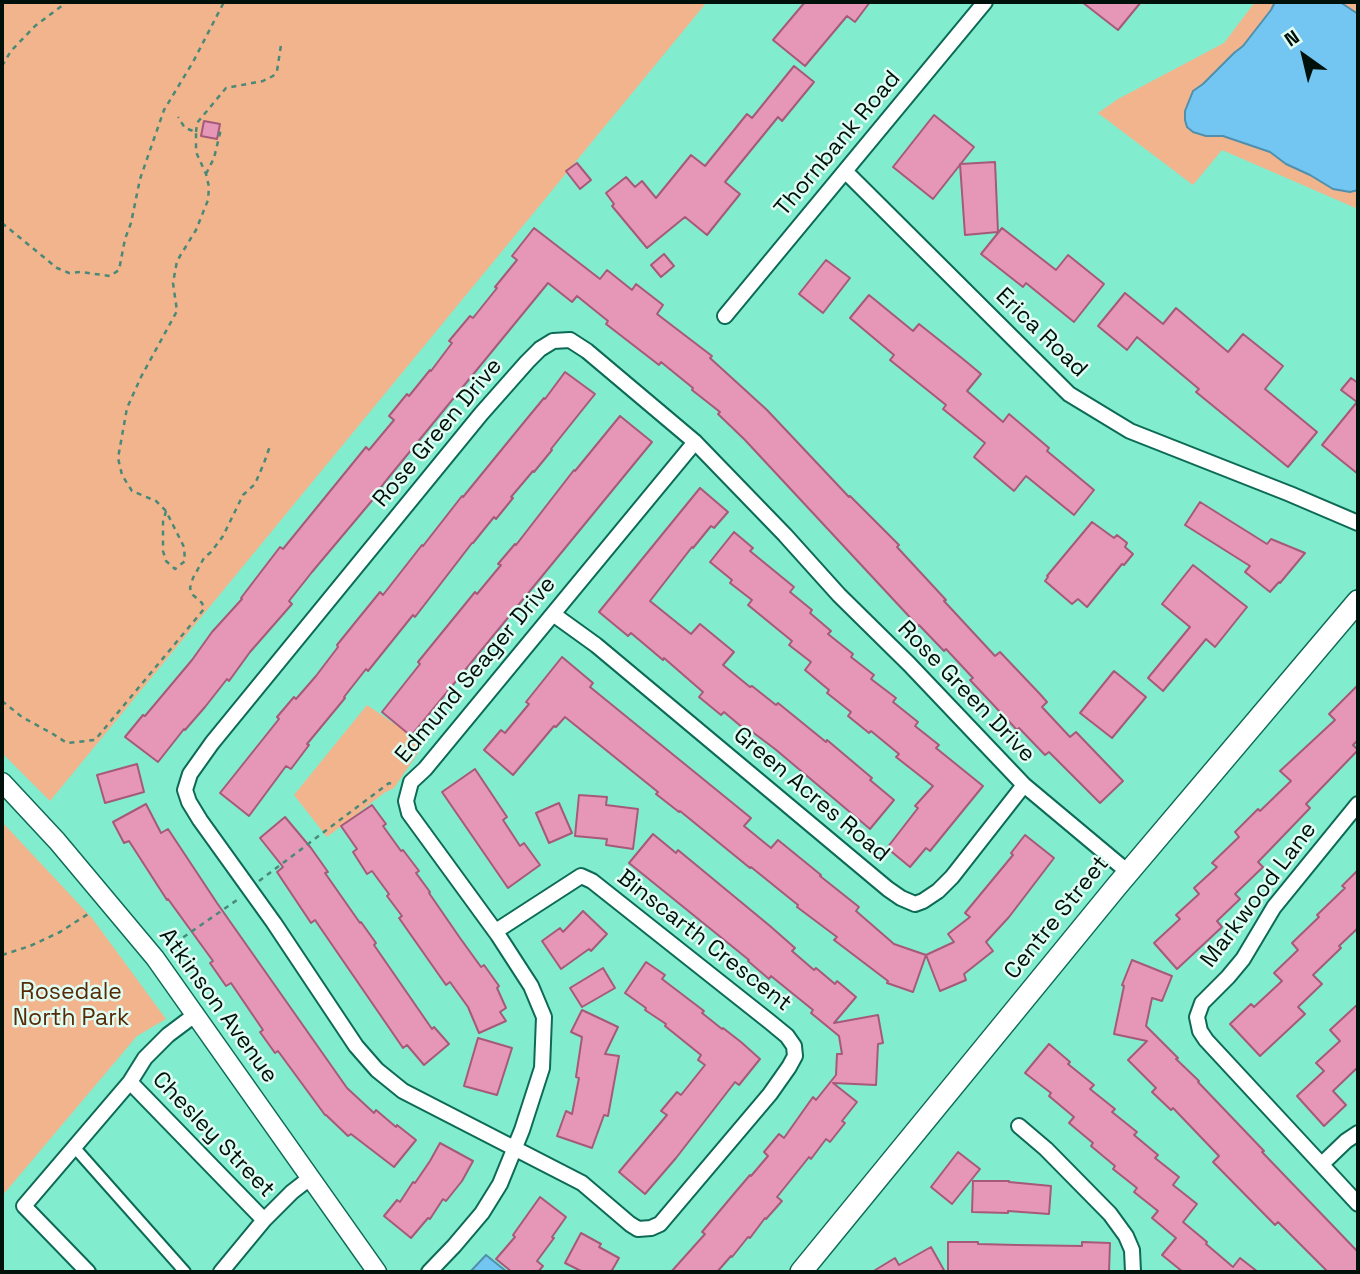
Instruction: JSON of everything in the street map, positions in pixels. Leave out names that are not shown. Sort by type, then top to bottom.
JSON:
[{"type":"main road","name":"Centre Street","points":[[801,1272],[1128,872],[1358,601]]},
{"type":"street","name":"Thornbank Road","points":[[725,316],[985,2]]},
{"type":"street","name":"Erica Road","points":[[845,171],[1069,394],[1130,431],[1358,523]]},
{"type":"street","name":"Rose Green Drive","points":[[514,1148],[403,1091],[377,1070],[356,1046],[274,923],[200,820],[189,802],[186,790],[190,774],[212,743],[481,414],[540,349],[553,341],[570,340],[587,351],[695,442],[1024,785],[1128,872]]},
{"type":"street","name":"Edmund Seager Drive","points":[[429,1272],[482,1213],[500,1184],[522,1130],[542,1068],[544,1017],[531,986],[496,932],[409,813],[406,801],[411,782],[425,769],[695,442]]},
{"type":"street","name":"Green Acres Road","points":[[553,614],[607,654],[888,889],[915,904],[939,891],[952,877],[1024,785]]},
{"type":"street","name":"Atkinson Avenue","points":[[2,782],[57,841],[155,958],[377,1272]]},
{"type":"street","name":"Markwood Lane","points":[[1358,804],[1274,906],[1243,959],[1202,1003],[1197,1017],[1200,1031],[1206,1040],[1358,1205]]},
{"type":"street","name":"Binscarth Crescent","points":[[496,932],[581,876],[592,881],[787,1036],[794,1046],[795,1056],[770,1094],[681,1201],[660,1224],[651,1228],[638,1229],[582,1183],[514,1148]]},
{"type":"street","points":[[88,1272],[24,1206],[130,1082],[145,1058],[168,1035],[196,1014]]},
{"type":"street","name":"Chesley Street","points":[[130,1082],[264,1220]]},
{"type":"street","points":[[1019,1126],[1046,1149],[1110,1214],[1126,1236],[1132,1250],[1133,1272]]},
{"type":"street","points":[[1322,1164],[1358,1133]]},
{"type":"street","points":[[75,1148],[185,1272]]},
{"type":"street","points":[[221,1272],[264,1220],[310,1178]]},
{"type":"path","points":[[2,66],[11,51],[35,26],[67,2]]},
{"type":"path","points":[[2,223],[57,268],[69,273],[110,276],[119,270],[140,179],[164,110],[225,2]]},
{"type":"path","points":[[166,511],[163,522],[163,551],[166,561],[175,569],[185,561],[184,548],[166,511],[156,501],[132,491],[122,475],[118,458],[127,408],[177,311],[173,283],[177,261],[196,230],[208,200],[206,174],[196,152],[197,123],[226,88],[263,81],[273,76],[277,72],[281,45]]},
{"type":"path","points":[[178,117],[185,128],[196,132]]},
{"type":"path","points":[[206,174],[214,158],[221,129]]},
{"type":"path","points":[[2,701],[22,717],[67,743],[95,740],[204,609],[190,588],[193,578],[204,558],[223,536],[243,495],[255,484],[270,446]]},
{"type":"path","points":[[257,883],[389,783],[394,785]]},
{"type":"path","points":[[175,943],[237,900]]},
{"type":"path","points":[[2,955],[60,932],[88,914]]},
{"type":"green space","points":[[2,2],[707,2],[50,801],[2,753]]},
{"type":"green space","points":[[1255,2],[1358,2],[1358,209],[1222,150],[1193,185],[1098,113],[1118,99],[1224,43]]},
{"type":"green space","points":[[367,705],[424,744],[394,788],[327,837],[294,795]]},
{"type":"green space","name":"Rosedale North Park","points":[[2,822],[92,918],[166,1019],[137,1036],[2,1196]]},
{"type":"water","points":[[1275,2],[1340,2],[1358,14],[1358,190],[1350,192],[1333,189],[1286,164],[1270,152],[1223,136],[1206,136],[1187,127],[1185,111],[1193,91],[1243,46]]},
{"type":"water","points":[[486,1255],[507,1272],[470,1272]]},
{"type":"building","points":[[805,2],[870,2],[855,22],[847,16],[805,66],[773,40]]},
{"type":"building","points":[[1082,2],[1141,2],[1118,30]]},
{"type":"building","points":[[794,66],[814,82],[782,121],[778,117],[725,182],[740,194],[707,235],[685,217],[647,248],[612,206],[614,204],[606,193],[626,177],[635,187],[642,181],[656,198],[691,155],[705,166],[747,114],[752,118]]},
{"type":"building","points":[[934,115],[974,147],[933,199],[893,167]]},
{"type":"building","points":[[204,121],[220,124],[217,139],[201,136]]},
{"type":"building","points":[[995,162],[998,232],[965,235],[960,164]]},
{"type":"building","points":[[577,163],[591,180],[580,189],[566,171]]},
{"type":"building","points":[[534,228],[600,279],[607,270],[632,290],[636,284],[663,305],[657,314],[712,356],[710,358],[767,410],[849,497],[899,545],[897,547],[995,656],[1000,652],[1039,693],[1047,702],[1042,707],[1070,737],[1076,732],[1123,781],[1100,803],[1049,752],[1045,755],[1019,728],[1017,730],[970,680],[973,678],[946,649],[944,651],[918,626],[718,414],[720,412],[661,362],[659,365],[606,324],[608,321],[577,296],[572,302],[548,283],[312,572],[289,601],[292,604],[158,762],[125,737],[242,599],[280,547],[283,549],[366,447],[369,450],[394,420],[389,416],[431,371],[452,343],[449,341],[470,316],[473,318],[497,288],[495,287],[517,260],[512,256]]},
{"type":"building","points":[[1002,228],[1056,270],[1068,255],[1104,284],[1074,322],[1026,283],[1023,287],[981,254]]},
{"type":"building","points":[[664,254],[674,266],[661,277],[651,265]]},
{"type":"building","points":[[826,260],[850,278],[823,313],[799,294]]},
{"type":"building","points":[[1125,293],[1163,324],[1176,308],[1228,352],[1243,334],[1283,366],[1265,389],[1317,432],[1288,467],[1196,392],[1199,389],[1137,337],[1127,350],[1098,326]]},
{"type":"building","points":[[869,295],[913,331],[919,324],[981,374],[967,391],[1003,422],[1009,414],[1049,448],[1047,451],[1094,490],[1074,515],[1026,476],[1014,491],[974,457],[985,443],[943,409],[946,405],[890,360],[894,355],[850,318]]},
{"type":"building","points":[[565,372],[595,394],[496,519],[494,517],[472,543],[415,617],[413,615],[368,671],[366,669],[307,744],[309,745],[291,769],[286,766],[249,816],[220,793],[279,719],[277,717],[316,676],[380,592],[383,595]]},
{"type":"building","points":[[1351,378],[1358,383],[1358,474],[1322,445],[1357,402],[1341,390]]},
{"type":"building","points":[[620,416],[652,442],[411,736],[382,712],[420,664],[418,662],[475,592],[477,594],[501,565],[498,564]]},
{"type":"building","points":[[700,488],[728,512],[692,547],[650,601],[691,634],[700,624],[734,652],[723,665],[776,705],[778,703],[826,742],[827,740],[894,800],[870,829],[775,749],[751,731],[749,733],[724,712],[721,715],[699,697],[703,692],[664,658],[663,660],[631,633],[628,636],[599,612]]},
{"type":"building","points":[[1200,502],[1267,544],[1271,539],[1305,553],[1270,592],[1245,572],[1250,566],[1185,525]]},
{"type":"building","points":[[1092,522],[1114,538],[1117,535],[1126,542],[1125,547],[1133,554],[1087,607],[1078,599],[1072,604],[1045,581]]},
{"type":"building","points":[[734,532],[753,548],[750,551],[794,587],[790,592],[812,610],[810,613],[831,631],[828,634],[853,654],[851,657],[874,675],[871,679],[896,698],[893,702],[918,722],[915,726],[939,745],[936,748],[983,786],[930,851],[926,848],[910,867],[887,848],[918,808],[915,806],[933,786],[896,757],[899,754],[848,716],[851,712],[827,693],[829,690],[805,670],[811,662],[789,645],[792,641],[748,605],[752,600],[730,583],[732,580],[710,562]]},
{"type":"building","points":[[1193,565],[1247,607],[1215,647],[1206,639],[1163,691],[1148,678],[1190,627],[1162,604]]},
{"type":"building","points":[[562,657],[593,683],[590,687],[751,818],[744,826],[771,848],[778,840],[859,907],[856,911],[894,944],[926,955],[913,992],[887,983],[888,981],[834,940],[837,937],[656,794],[658,792],[565,717],[554,726],[513,775],[484,750],[501,730],[505,733]]},
{"type":"building","points":[[1114,671],[1146,697],[1112,738],[1080,713]]},
{"type":"building","points":[[1358,685],[1358,740],[1353,745],[1358,750],[1306,804],[1310,808],[1258,862],[1263,867],[1235,894],[1240,899],[1217,921],[1222,927],[1177,969],[1154,943],[1180,919],[1176,915],[1199,894],[1194,888],[1217,867],[1212,863],[1239,837],[1235,832],[1291,781],[1280,771],[1335,720],[1329,714]]},
{"type":"building","points":[[137,764],[144,792],[105,803],[97,775]]},
{"type":"building","points":[[475,769],[507,817],[503,820],[520,846],[524,843],[540,865],[508,888],[442,792]]},
{"type":"building","points":[[579,795],[607,797],[606,805],[638,809],[633,849],[606,845],[607,839],[575,836]]},
{"type":"building","points":[[559,803],[572,833],[549,843],[536,813]]},
{"type":"building","points":[[146,804],[161,833],[168,829],[347,1088],[374,1113],[376,1110],[416,1140],[394,1167],[351,1134],[348,1136],[325,1115],[278,1051],[275,1053],[260,1032],[263,1030],[231,983],[226,986],[210,963],[213,961],[167,900],[129,841],[124,843],[113,822]]},
{"type":"building","points":[[372,805],[386,824],[383,826],[419,871],[416,873],[460,938],[499,986],[497,988],[506,1008],[500,1012],[506,1021],[479,1033],[468,1007],[450,982],[446,985],[399,918],[402,916],[387,896],[389,894],[372,871],[367,874],[353,852],[357,849],[341,826]]},
{"type":"building","points":[[285,817],[328,872],[325,873],[376,943],[374,945],[432,1029],[434,1027],[449,1044],[424,1065],[407,1045],[403,1048],[315,920],[311,923],[277,872],[283,867],[260,838]]},
{"type":"building","points":[[653,834],[676,853],[678,850],[770,926],[795,948],[792,951],[814,970],[816,968],[835,984],[837,981],[856,997],[834,1023],[878,1015],[883,1043],[878,1044],[876,1085],[833,1083],[857,1102],[842,1121],[845,1123],[830,1142],[826,1139],[811,1159],[809,1157],[777,1197],[782,1201],[717,1272],[671,1272],[768,1156],[764,1152],[779,1134],[784,1138],[813,1097],[816,1100],[836,1075],[837,1054],[842,1054],[839,1036],[811,1013],[813,1010],[771,976],[769,979],[629,863]]},
{"type":"building","points":[[1025,835],[1054,858],[1009,917],[986,942],[993,951],[964,974],[966,980],[940,991],[926,955],[954,942],[948,934],[970,917],[965,913],[1013,855],[1011,853]]},
{"type":"building","points":[[1358,870],[1358,928],[1313,975],[1322,984],[1298,1007],[1305,1014],[1260,1056],[1230,1024],[1251,1004],[1254,1007],[1282,981],[1274,973],[1298,950],[1292,943],[1319,917],[1317,915],[1345,888],[1342,886]]},
{"type":"building","points":[[583,911],[607,934],[591,951],[589,949],[561,969],[542,941],[560,928],[563,932]]},
{"type":"building","points":[[1132,960],[1172,976],[1162,1001],[1152,998],[1146,1026],[1358,1252],[1358,1272],[1328,1272],[1278,1222],[1275,1225],[1213,1162],[1219,1156],[1173,1108],[1171,1110],[1152,1092],[1156,1088],[1128,1060],[1147,1041],[1114,1034],[1124,986],[1122,985]]},
{"type":"building","points":[[646,962],[665,975],[662,979],[760,1059],[739,1085],[735,1082],[645,1194],[619,1172],[667,1115],[661,1111],[677,1092],[681,1095],[705,1065],[698,1060],[701,1055],[625,993]]},
{"type":"building","points":[[603,968],[615,988],[582,1007],[570,988]]},
{"type":"building","points":[[1358,1004],[1358,1067],[1333,1091],[1346,1105],[1324,1126],[1297,1096],[1324,1071],[1316,1063],[1340,1041],[1330,1030]]},
{"type":"building","points":[[582,1010],[618,1027],[605,1054],[619,1056],[608,1116],[604,1115],[592,1148],[557,1136],[566,1111],[572,1114],[579,1078],[576,1077],[582,1037],[571,1032]]},
{"type":"building","points":[[478,1038],[512,1048],[497,1095],[464,1086]]},
{"type":"building","points":[[1049,1044],[1094,1085],[1090,1089],[1115,1109],[1112,1112],[1137,1132],[1134,1135],[1158,1155],[1155,1158],[1179,1177],[1173,1185],[1197,1204],[1183,1222],[1233,1267],[1240,1258],[1258,1272],[1183,1272],[1162,1255],[1176,1238],[1152,1218],[1158,1211],[1134,1192],[1137,1188],[1113,1169],[1115,1166],[1091,1146],[1093,1143],[1069,1123],[1074,1117],[1049,1096],[1051,1093],[1025,1073]]},
{"type":"building","points":[[440,1143],[473,1161],[446,1201],[443,1199],[430,1219],[428,1218],[411,1238],[384,1216],[397,1200],[400,1202],[413,1182],[415,1183]]},
{"type":"building","points":[[958,1152],[980,1169],[952,1204],[931,1187]]},
{"type":"building","points":[[973,1181],[1009,1181],[1051,1186],[1049,1214],[972,1212]]},
{"type":"building","points":[[540,1197],[566,1217],[537,1261],[543,1266],[538,1272],[512,1272],[496,1259],[515,1237],[513,1235]]},
{"type":"building","points":[[581,1233],[619,1258],[611,1272],[583,1272],[565,1263]]},
{"type":"building","points":[[948,1242],[1082,1246],[1082,1242],[1110,1243],[1109,1272],[948,1272]]},
{"type":"building","points":[[931,1247],[945,1272],[872,1272],[895,1258],[899,1265]]}]
